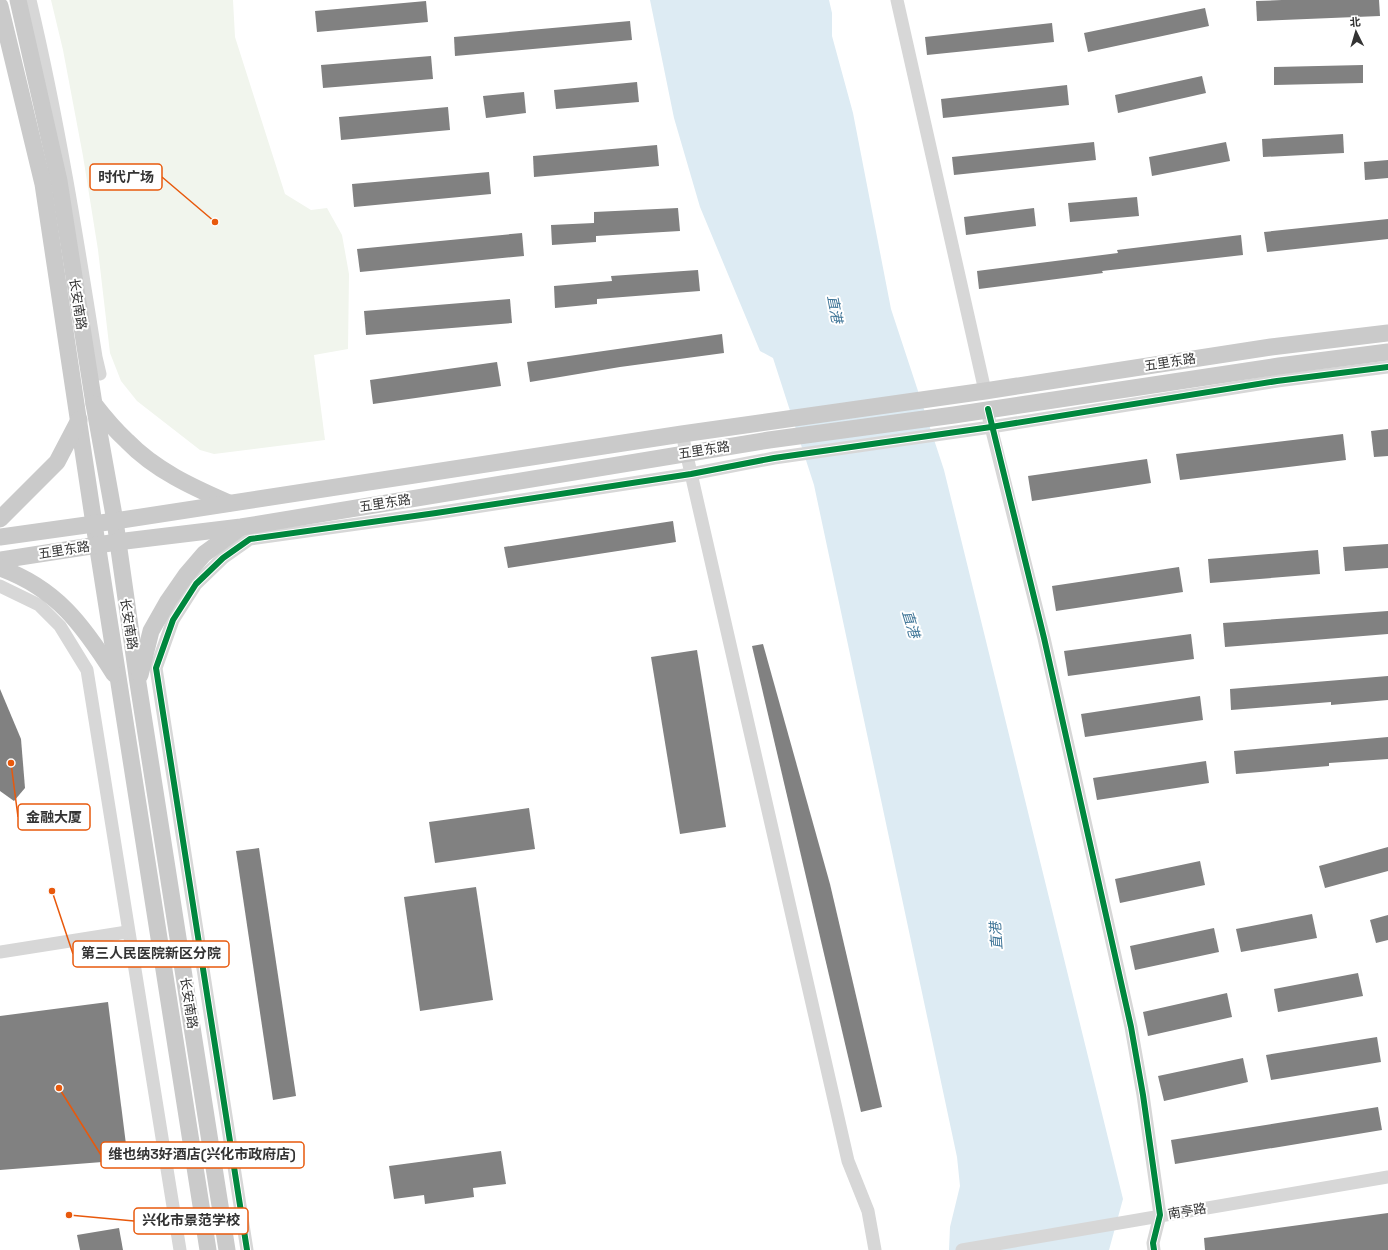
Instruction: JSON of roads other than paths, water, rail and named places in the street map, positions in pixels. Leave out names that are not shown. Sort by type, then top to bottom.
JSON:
[{"type":"main road","name":"长安南路","points":[[18,0],[59,181],[94,404],[115,521],[138,683],[228,1250]]},
{"type":"main road","name":"长安南路","points":[[0,6],[43,184],[97,545],[208,1250]]},
{"type":"main road","name":"五里东路","points":[[0,537],[115,521],[682,434],[985,391],[1271,347],[1388,333]]},
{"type":"main road","name":"五里东路","points":[[0,560],[117,542],[241,527],[769,440],[957,423],[988,409],[1279,366],[1388,352]]},
{"type":"main road","points":[[94,404],[127,442],[146,458],[171,475],[196,489],[229,503]]},
{"type":"main road","points":[[0,519],[6,515],[57,462],[78,420]]},
{"type":"main road","points":[[138,683],[151,631],[168,601],[186,575],[204,554],[241,527]]},
{"type":"main road","points":[[0,568],[32,582],[66,608],[95,643],[118,680]]},
{"type":"street","points":[[30,0],[47,73],[67,172],[100,374]]},
{"type":"street","points":[[897,0],[985,391]]},
{"type":"street","points":[[248,1250],[156,668],[173,620],[196,584],[223,558],[250,539],[436,514],[691,474],[957,423],[991,427],[1277,380],[1388,367]]},
{"type":"street","points":[[988,409],[991,427],[1044,638],[1131,1027],[1143,1094],[1160,1215],[1153,1243],[1154,1250]]},
{"type":"street","points":[[682,434],[848,1161],[868,1211],[875,1250]]},
{"type":"street","points":[[0,586],[39,605],[60,626],[87,670],[127,932],[180,1250]]},
{"type":"street","points":[[0,952],[127,932]]},
{"type":"street","name":"南亭路","points":[[962,1250],[1388,1177]]},
{"type":"water","name":"直港","points":[[650,0],[829,0],[832,13],[832,36],[853,113],[891,309],[944,470],[1123,1199],[1109,1250],[949,1250],[950,1227],[960,1186],[957,1157],[814,485],[773,358],[760,351],[700,207],[674,118]]},
{"type":"place","name":"时代广场","points":[[215,222]]},
{"type":"place","name":"金融大厦","points":[[11,763]]},
{"type":"place","name":"第三人民医院新区分院","points":[[52,891]]},
{"type":"place","name":"维也纳3好酒店(兴化市政府店)","points":[[59,1088]]},
{"type":"place","name":"兴化市景范学校","points":[[69,1215]]}]
